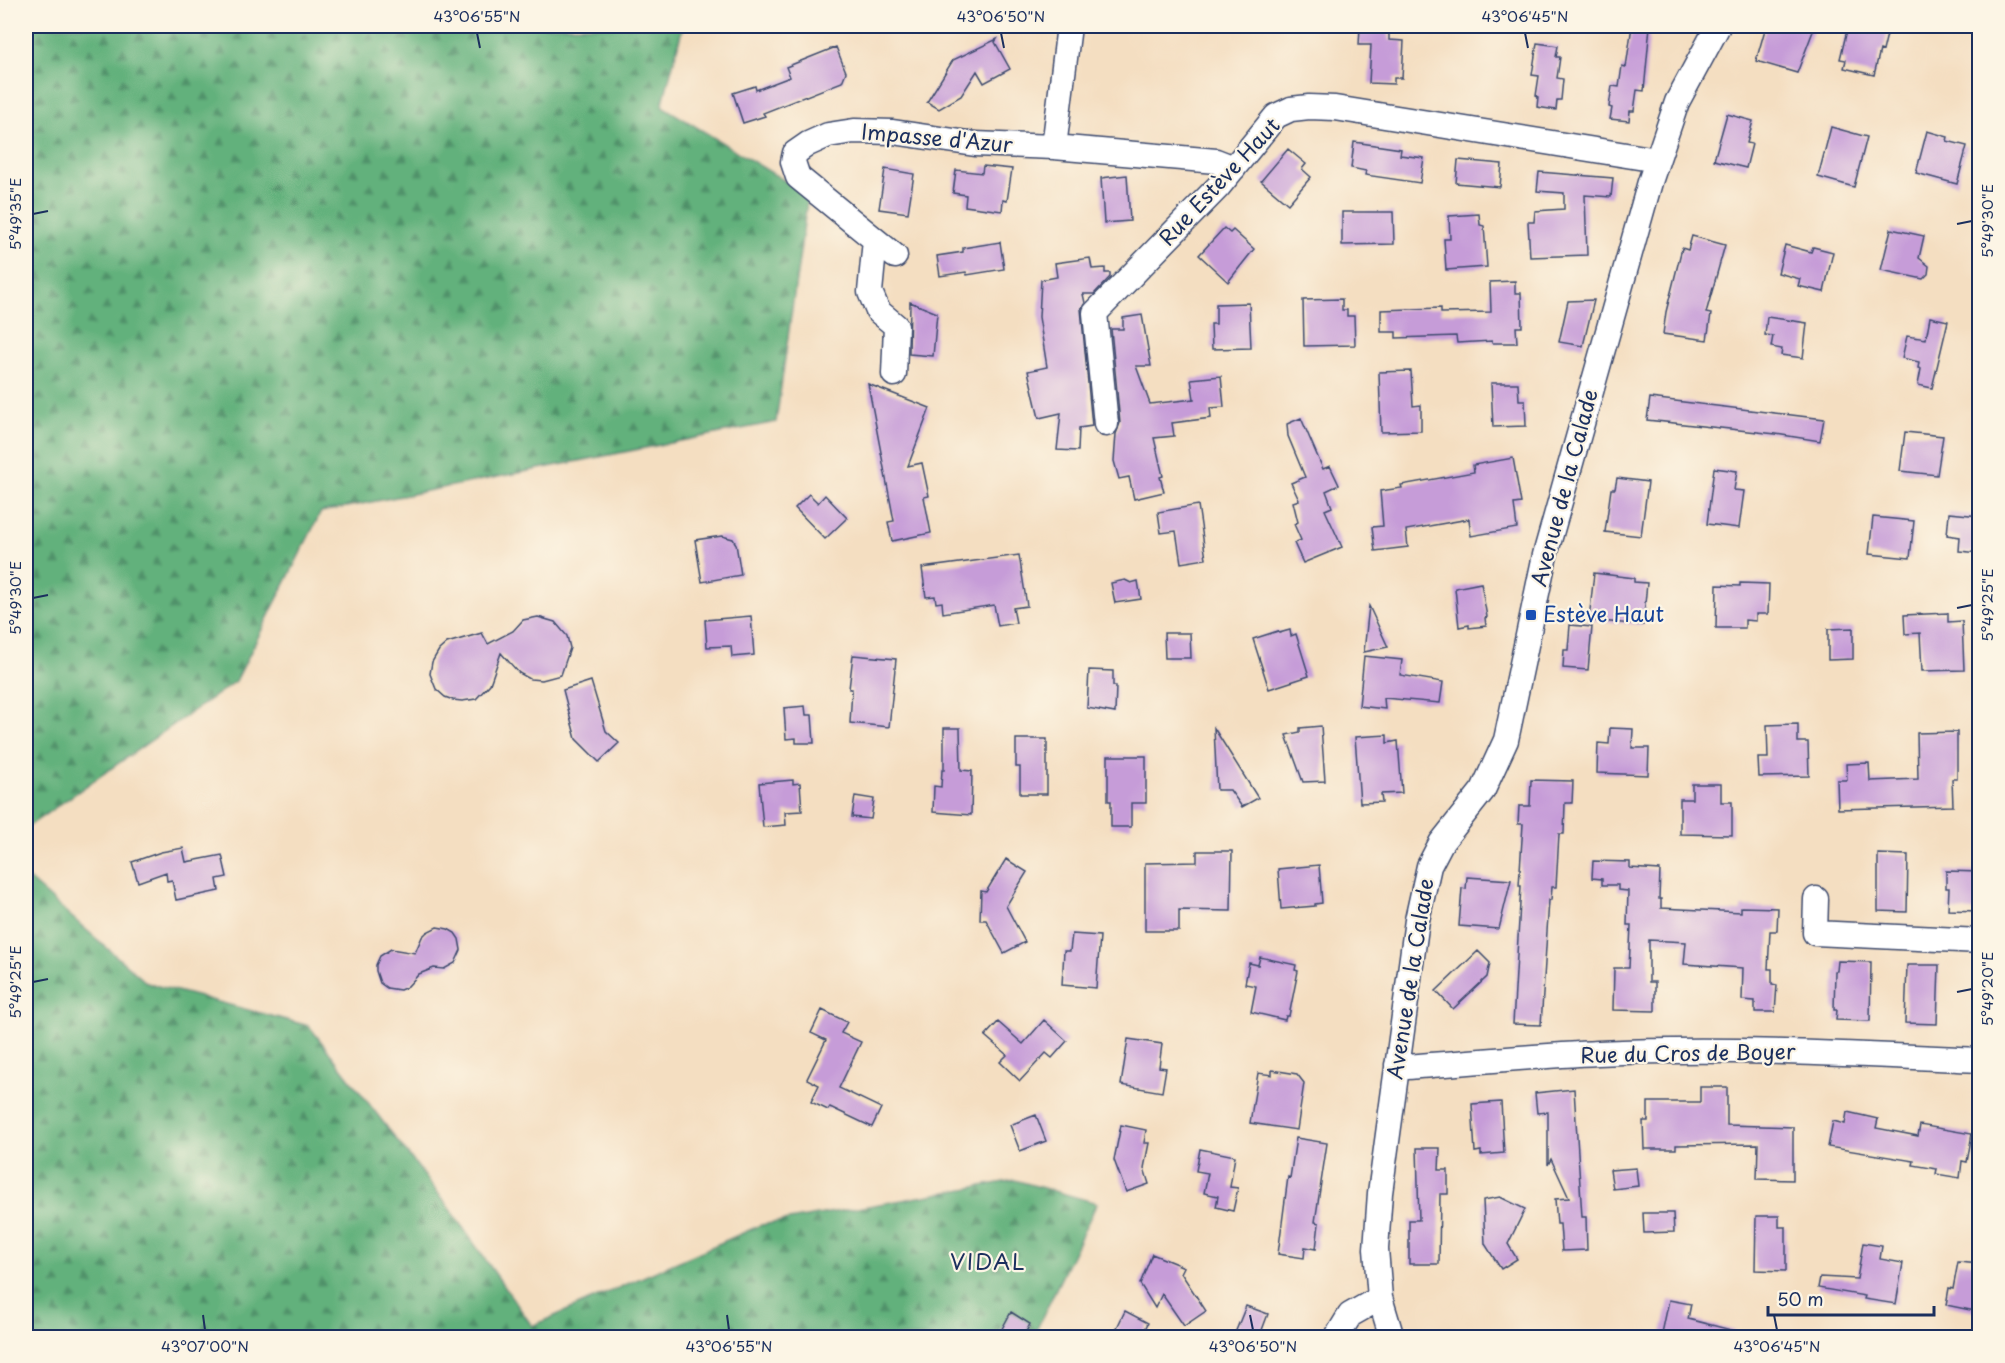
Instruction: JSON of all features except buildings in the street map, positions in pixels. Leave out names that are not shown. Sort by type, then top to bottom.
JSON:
[{"type":"street","points":[[1054,147],[1069,26]]},
{"type":"street","name":"Avenue de la Calade","points":[[1392,1338],[1380,1298],[1376,1249],[1380,1193],[1417,920],[1424,884],[1429,866],[1441,843],[1483,790],[1506,740],[1545,555],[1657,160],[1677,102],[1718,26]]},
{"type":"street","name":"Rue Estève Haut","points":[[1106,424],[1095,313],[1219,186],[1276,116],[1291,109],[1335,108],[1657,160]]},
{"type":"street","name":"Impasse d'Azur","points":[[896,256],[798,177],[793,162],[795,153],[828,135],[854,131],[893,132],[975,144],[1054,147],[1216,161],[1234,168]]},
{"type":"street","points":[[875,240],[870,292],[878,311],[896,326],[894,374]]},
{"type":"street","points":[[1816,899],[1815,933],[1980,941]]},
{"type":"street","name":"Rue du Cros de Boyer","points":[[1397,1065],[1407,1067],[1597,1053],[1678,1051],[1809,1052],[1980,1060]]},
{"type":"street","points":[[1336,1338],[1350,1315],[1380,1298]]},
{"type":"green space","points":[[26,26],[683,26],[662,106],[808,195],[776,422],[321,512],[236,681],[26,828]]},
{"type":"green space","points":[[26,877],[147,983],[309,1026],[447,1205],[532,1326],[761,1225],[1015,1180],[1097,1203],[1033,1337],[26,1337]]},
{"type":"place","name":"Estève Haut","points":[[1531,615]]},
{"type":"district","name":"VIDAL","points":[[988,1262]]}]
